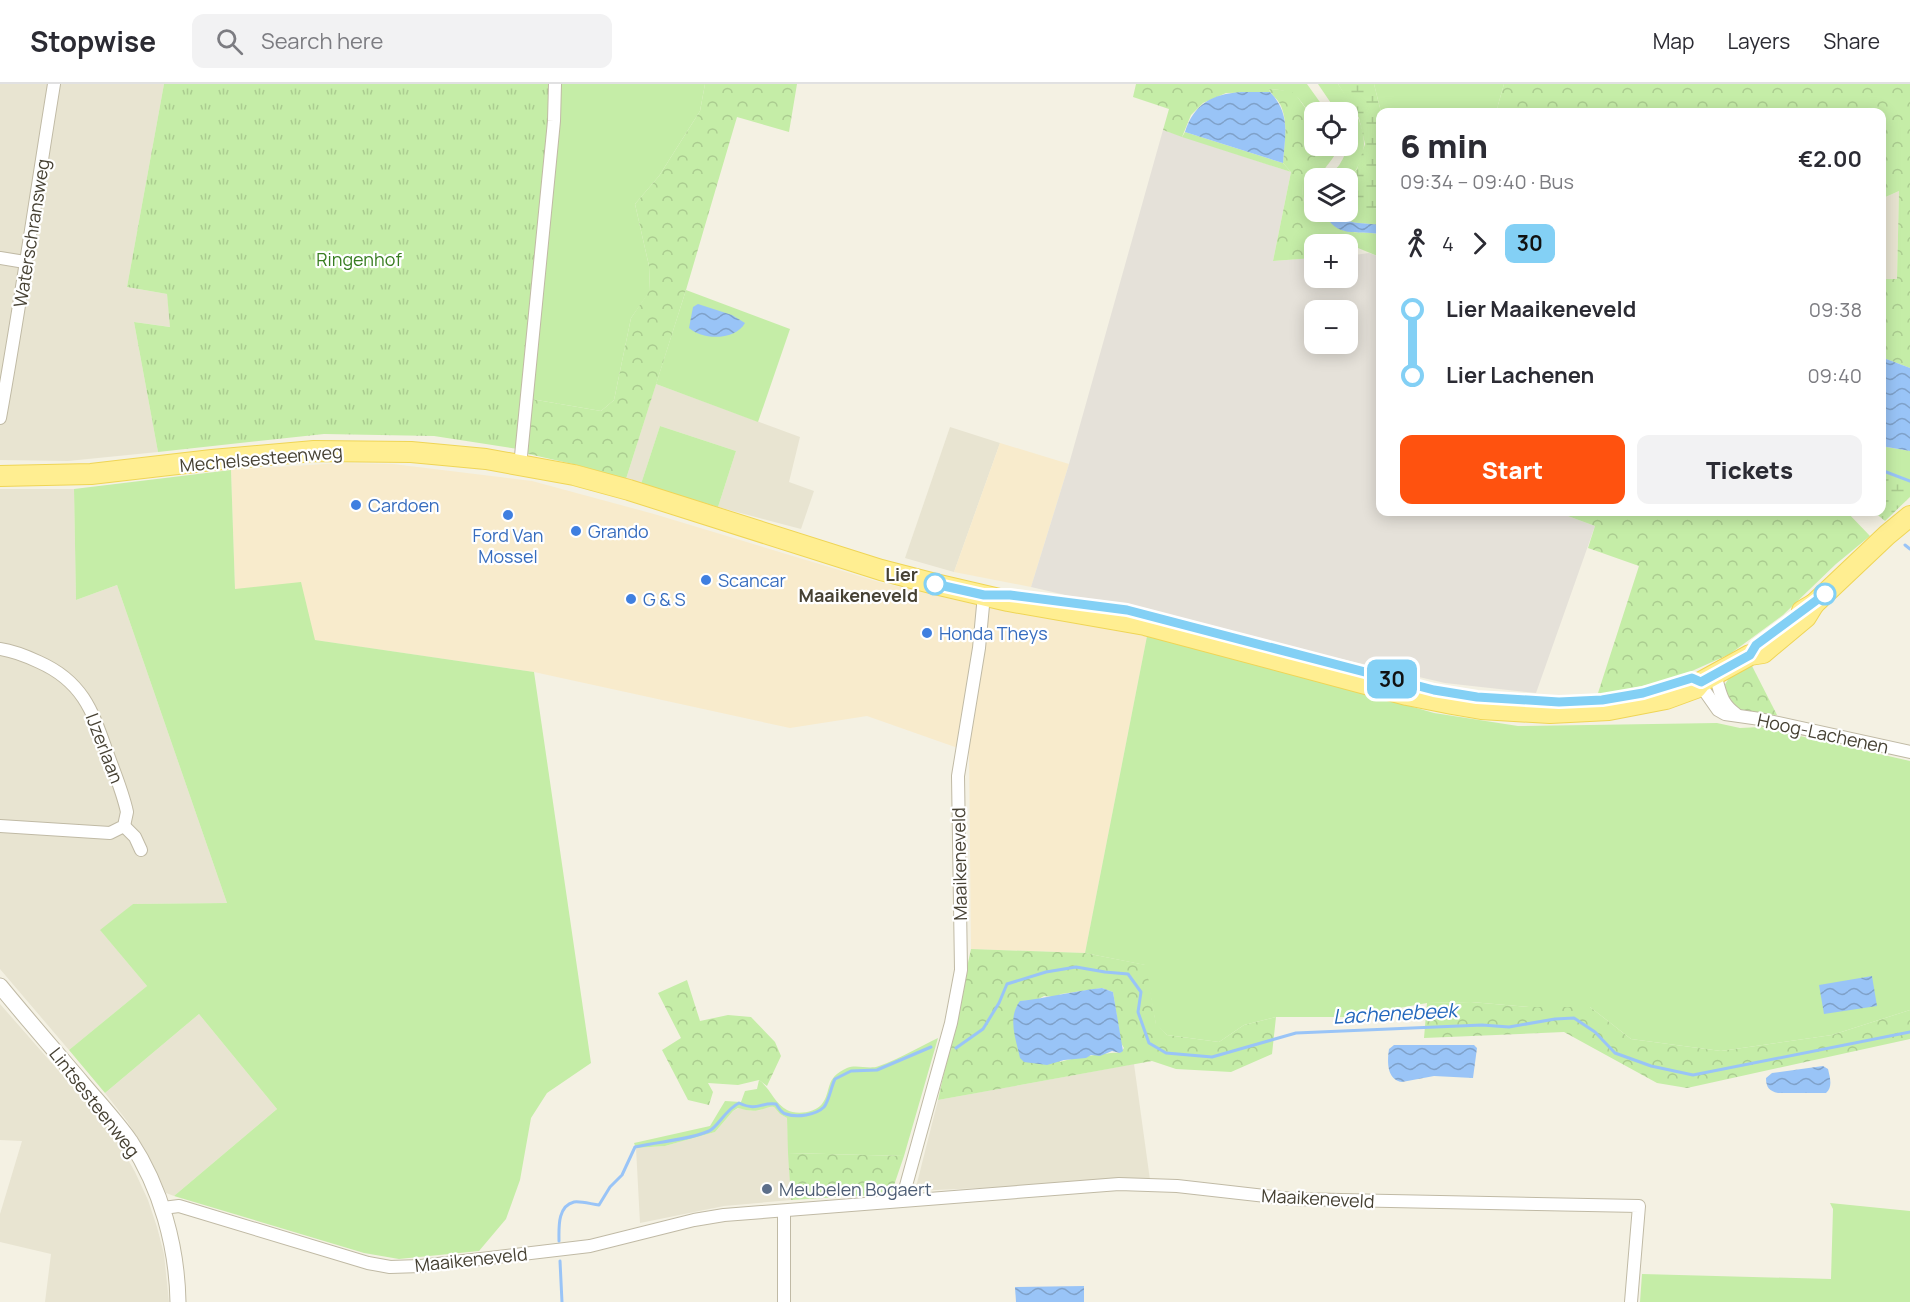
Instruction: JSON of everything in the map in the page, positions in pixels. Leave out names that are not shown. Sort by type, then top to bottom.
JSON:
[{"type":"main road","name":"Mechelsesteenweg","points":[[0,476],[91,474],[281,453],[347,450],[411,452],[486,459],[574,475],[629,490],[881,570],[984,595],[1010,595],[1127,610],[1434,690],[1477,697],[1559,702],[1602,700],[1648,692],[1692,678],[1708,678],[1750,655],[1756,645],[1802,610],[1814,604],[1910,516]]},
{"type":"street","name":"Waterschransweg","points":[[0,418],[17,326],[54,84]]},
{"type":"street","points":[[522,467],[522,445],[554,121],[555,84]]},
{"type":"street","points":[[0,258],[25,262]]},
{"type":"street","name":"Maaikeneveld","points":[[902,1200],[959,987],[961,970],[958,776],[979,648],[984,595]]},
{"type":"street","name":"IJzerlaan","points":[[0,649],[25,655],[60,673],[86,700],[98,725],[124,797],[127,812],[124,826]]},
{"type":"street","name":"Hoog-Lachenen","points":[[1708,678],[1704,690],[1718,710],[1725,714],[1910,752]]},
{"type":"street","points":[[0,826],[110,833],[124,826],[135,837],[141,850]]},
{"type":"street","name":"Lintsesteenweg","points":[[0,986],[129,1140],[144,1166],[163,1208],[174,1255],[178,1302]]},
{"type":"street","name":"Maaikeneveld","points":[[163,1208],[179,1206],[368,1263],[390,1267],[421,1266],[590,1246],[694,1220],[743,1214],[1119,1184],[1177,1186],[1292,1199],[1639,1206],[1631,1302]]},
{"type":"street","points":[[784,1212],[784,1302]]},
{"type":"shaded area","points":[[0,84],[164,84],[127,287],[167,294],[171,327],[134,322],[158,452],[68,461],[0,460]]},
{"type":"shaded area","points":[[1163,130],[1291,172],[1273,261],[1304,259],[1304,288],[1358,288],[1358,254],[1369,253],[1376,256],[1376,516],[1568,516],[1595,526],[1536,693],[1445,683],[1031,587],[1069,464]]},
{"type":"shaded area","points":[[1899,191],[1897,280],[1886,279],[1886,197]]},
{"type":"shaded area","points":[[656,384],[800,437],[789,482],[814,491],[801,529],[718,507],[736,451],[660,426],[641,484],[626,479]]},
{"type":"shaded area","points":[[950,427],[1000,443],[954,572],[905,558]]},
{"type":"shaded area","points":[[1000,443],[1069,464],[1031,587],[954,572]]},
{"type":"shaded area","points":[[341,463],[393,464],[532,481],[654,514],[879,582],[973,604],[1148,631],[1085,953],[971,949],[969,750],[867,716],[790,728],[534,672],[314,640],[235,589],[231,470]]},
{"type":"shaded area","points":[[0,489],[74,489],[76,600],[117,585],[227,903],[133,904],[101,931],[147,986],[69,1050],[0,969]]},
{"type":"shaded area","points":[[0,1004],[99,1117],[119,1144],[135,1172],[157,1227],[164,1254],[169,1302],[45,1302],[51,1254],[0,1242],[0,1214],[22,1141],[0,1140]]},
{"type":"shaded area","points":[[199,1014],[277,1109],[174,1196],[166,1193],[145,1150],[127,1121],[105,1093]]},
{"type":"shaded area","points":[[1134,1064],[1150,1180],[915,1191],[938,1100]]},
{"type":"shaded area","points":[[768,1106],[774,1107],[787,1118],[791,1200],[724,1206],[640,1223],[636,1148],[665,1146],[715,1132],[733,1111],[739,1108],[751,1111],[761,1110]]},
{"type":"green space","name":"Ringenhof","points":[[164,84],[549,84],[549,126],[518,449],[434,436],[324,434],[158,452],[134,322],[170,327],[167,294],[127,287]]},
{"type":"green space","points":[[559,84],[705,84],[700,111],[659,176],[635,204],[649,266],[650,291],[631,318],[614,400],[601,411],[531,399]]},
{"type":"green space","points":[[705,84],[797,84],[789,132],[737,117],[686,290],[626,479],[524,453],[531,399],[601,411],[614,400],[631,318],[650,290],[649,266],[635,204],[659,176],[700,111]]},
{"type":"green space","points":[[1136,84],[1226,84],[1226,93],[1203,103],[1191,115],[1182,137],[1163,130],[1169,109],[1133,97]]},
{"type":"green space","points":[[1226,84],[1307,84],[1320,102],[1304,102],[1304,105],[1292,94],[1269,89],[1270,92],[1226,93]]},
{"type":"green space","points":[[1318,84],[1338,84],[1349,102],[1330,102]]},
{"type":"green space","points":[[1338,84],[1374,84],[1380,108],[1376,108],[1376,209],[1358,207],[1357,168],[1365,144],[1358,116],[1358,102],[1349,102]]},
{"type":"green space","points":[[1374,84],[1504,84],[1497,108],[1380,108]]},
{"type":"green space","points":[[1504,84],[1910,84],[1910,368],[1886,359],[1886,279],[1897,279],[1899,191],[1886,197],[1886,108],[1497,108]]},
{"type":"green space","points":[[1269,89],[1290,91],[1304,106],[1304,156],[1315,156],[1308,168],[1304,168],[1304,222],[1312,222],[1321,234],[1304,234],[1304,259],[1273,261],[1291,172],[1283,163],[1285,133],[1283,111]]},
{"type":"green space","points":[[1358,118],[1364,144],[1357,168],[1337,168],[1344,156],[1358,156]]},
{"type":"green space","points":[[1185,132],[1283,163],[1291,172],[1182,137]]},
{"type":"green space","points":[[1316,156],[1334,156],[1325,168],[1307,168]]},
{"type":"green space","points":[[1304,174],[1304,202],[1302,187]]},
{"type":"green space","points":[[1358,206],[1376,208],[1376,225],[1353,222],[1358,222]]},
{"type":"green space","points":[[1311,222],[1331,222],[1334,226],[1348,231],[1376,234],[1376,255],[1358,248],[1358,234],[1319,234]]},
{"type":"green space","points":[[686,290],[790,329],[758,422],[656,384]]},
{"type":"green space","points":[[660,426],[736,451],[718,507],[641,484]]},
{"type":"green space","points":[[1886,447],[1910,451],[1910,481],[1886,472]]},
{"type":"green space","points":[[231,470],[235,589],[301,582],[315,640],[534,672],[591,1063],[547,1093],[531,1118],[520,1180],[506,1219],[479,1251],[399,1259],[364,1253],[174,1196],[277,1109],[199,1014],[105,1093],[69,1050],[147,986],[100,930],[133,904],[227,903],[117,585],[76,600],[74,489]]},
{"type":"green space","points":[[1886,472],[1910,481],[1910,497],[1885,521],[1879,516],[1886,516]]},
{"type":"green space","points":[[1568,516],[1851,516],[1870,536],[1836,564],[1783,615],[1730,654],[1674,679],[1611,693],[1598,693],[1639,566],[1588,548],[1595,526]]},
{"type":"green space","points":[[1148,631],[1434,713],[1518,726],[1717,723],[1740,728],[1761,727],[1910,761],[1910,1010],[1832,1035],[1721,1051],[1631,1039],[1590,1007],[1529,1007],[1471,1002],[1427,1003],[1349,1017],[1276,1017],[1244,1025],[1219,1042],[1167,1035],[1156,1025],[1145,965],[1085,953]]},
{"type":"green space","points":[[1751,664],[1777,715],[1752,714],[1729,705],[1724,686],[1729,678]]},
{"type":"green space","points":[[971,949],[1085,953],[1146,965],[1156,1024],[1167,1035],[1219,1042],[1244,1025],[1276,1017],[1272,1054],[1231,1072],[1176,1069],[1152,1061],[938,1100]],"holes":[[[1102,988],[1113,992],[1121,1043],[1124,1048],[1120,1053],[1060,1062],[1020,1001]]]},
{"type":"green space","points":[[687,980],[700,1021],[728,1015],[751,1017],[775,1042],[781,1056],[767,1086],[759,1080],[738,1085],[708,1083],[713,1092],[709,1105],[688,1100],[662,1050],[681,1038],[658,993]]},
{"type":"green space","points":[[1471,1002],[1529,1007],[1590,1007],[1631,1039],[1721,1051],[1832,1035],[1910,1010],[1910,1039],[1687,1088],[1657,1083],[1564,1032],[1424,1038],[1427,1003]]},
{"type":"green space","points":[[938,1038],[904,1156],[788,1153],[787,1118],[774,1107],[754,1111],[738,1108],[715,1132],[665,1146],[636,1148],[634,1143],[710,1126],[725,1101],[741,1102],[745,1091],[757,1089],[759,1080],[787,1110],[810,1111],[822,1104],[832,1080],[847,1068],[879,1066]]},
{"type":"green space","points":[[788,1153],[904,1156],[891,1194],[791,1200]]},
{"type":"green space","points":[[1830,1203],[1910,1211],[1910,1302],[1640,1302],[1642,1274],[1831,1279],[1833,1209]]},
{"type":"water","points":[[1270,92],[1277,100],[1285,125],[1283,163],[1185,132],[1193,114],[1206,102],[1221,95]]},
{"type":"water","points":[[1330,222],[1376,225],[1376,234],[1348,232]]},
{"type":"water","points":[[698,304],[732,315],[745,323],[741,329],[727,335],[710,337],[702,335],[689,328],[693,307]]},
{"type":"water","points":[[1886,359],[1910,368],[1910,451],[1886,447]]},
{"type":"water","points":[[1872,976],[1877,1006],[1824,1014],[1819,985]]},
{"type":"water","points":[[1102,988],[1113,992],[1123,1051],[1120,1053],[1112,1051],[1100,1056],[1091,1055],[1086,1058],[1064,1060],[1047,1065],[1024,1062],[1020,1058],[1013,1021],[1020,1001]]},
{"type":"water","points":[[1394,1045],[1474,1045],[1477,1048],[1473,1078],[1434,1076],[1397,1081],[1393,1078],[1388,1065],[1389,1049]]},
{"type":"water","points":[[1823,1066],[1828,1069],[1830,1079],[1830,1088],[1826,1093],[1778,1093],[1770,1090],[1767,1084],[1766,1078],[1772,1073]]},
{"type":"water","points":[[1084,1286],[1084,1302],[1016,1302],[1015,1287]]},
{"type":"waterway","points":[[1886,472],[1910,481]]},
{"type":"waterway","name":"Lachenebeek","points":[[1905,545],[1910,549]]},
{"type":"waterway","name":"Lachenebeek","points":[[956,1048],[983,1029],[999,1003],[1007,984],[1046,972],[1076,967],[1128,974],[1141,992],[1138,1012],[1149,1043],[1166,1053],[1212,1057],[1296,1033],[1482,1025],[1509,1027],[1574,1018],[1595,1032],[1615,1053],[1651,1066],[1693,1075],[1910,1032]]},
{"type":"waterway","name":"Lachenebeek","points":[[559,1241],[560,1218],[564,1208],[574,1202],[599,1205],[610,1187],[622,1175],[635,1147],[691,1137],[709,1131],[739,1103],[751,1107],[776,1104],[786,1114],[795,1116],[811,1114],[824,1107],[835,1079],[851,1071],[877,1070],[931,1047]]},
{"type":"waterway","name":"Lachenebeek","points":[[560,1261],[562,1302]]},
{"type":"bus line","name":"30","points":[[935,584],[984,595],[1010,595],[1127,610],[1460,695],[1559,702],[1628,697],[1692,678],[1701,682],[1750,655],[1756,645],[1825,594]]},
{"type":"place","name":"Cardoen","points":[[356,505]]},
{"type":"place","name":"Ford Van Mossel","points":[[508,515]]},
{"type":"place","name":"Grando","points":[[576,531]]},
{"type":"place","name":"Scancar","points":[[706,580]]},
{"type":"place","name":"Lier Maaikeneveld","points":[[935,584]]},
{"type":"place","name":"G & S","points":[[631,599]]},
{"type":"place","name":"Honda Theys","points":[[927,633]]},
{"type":"place","name":"Meubelen Bogaert","points":[[767,1189]]}]
